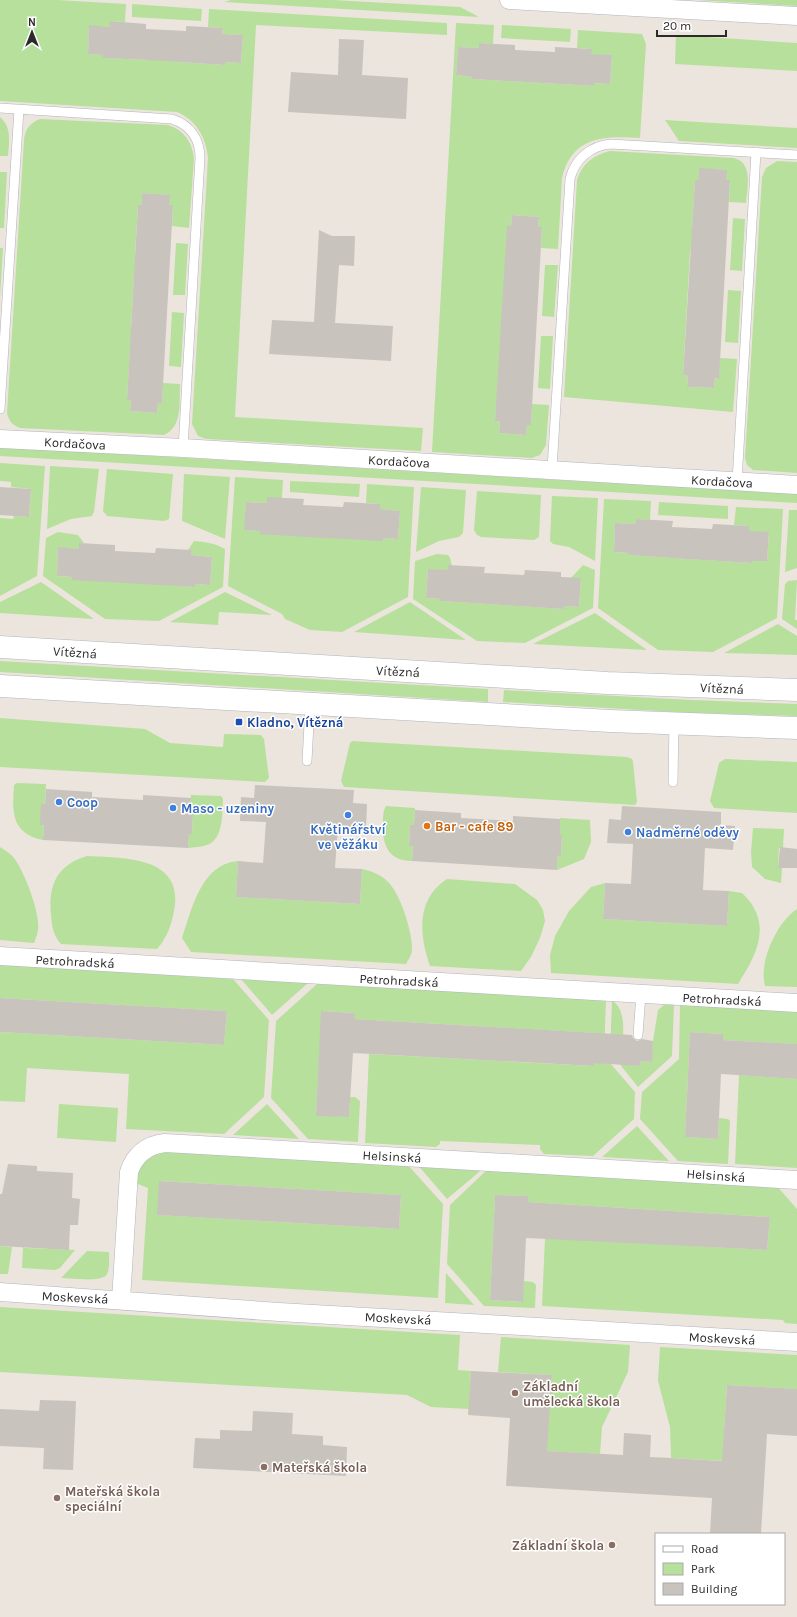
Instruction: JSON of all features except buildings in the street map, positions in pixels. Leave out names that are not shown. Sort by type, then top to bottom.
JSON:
[{"type":"main road","name":"Vítězná","points":[[0,647],[599,682],[797,690]]},
{"type":"main road","points":[[0,686],[310,705],[674,724],[797,728]]},
{"type":"street","points":[[509,0],[797,16]]},
{"type":"street","name":"Kordačova","points":[[0,439],[552,469],[797,485]]},
{"type":"street","name":"Petrohradská","points":[[0,956],[797,1003]]},
{"type":"street","name":"Helsinská","points":[[121,1300],[129,1172],[131,1164],[141,1152],[158,1144],[165,1143],[797,1180]]},
{"type":"street","name":"Moskevská","points":[[0,1292],[286,1312],[797,1342]]},
{"type":"lane","points":[[0,108],[172,118],[188,128],[196,138],[199,145],[200,158],[183,448]]},
{"type":"lane","points":[[0,409],[19,109]]},
{"type":"lane","points":[[552,469],[570,179],[574,166],[590,150],[611,144],[797,155]]},
{"type":"lane","points":[[736,482],[756,152]]},
{"type":"lane","points":[[307,761],[310,705]]},
{"type":"lane","points":[[672,782],[674,724]]},
{"type":"lane","points":[[638,1035],[641,994]]},
{"type":"green space","points":[[0,0],[57,0],[126,4],[125,22],[110,21],[110,27],[89,26],[88,54],[103,55],[103,58],[149,60],[149,58],[179,62],[225,65],[225,62],[241,63],[243,35],[222,34],[223,28],[208,27],[209,9],[447,23],[447,35],[256,25],[235,417],[423,428],[421,451],[206,439],[198,436],[192,424],[208,158],[202,136],[190,120],[177,112],[0,101]]},
{"type":"green space","points":[[231,0],[333,0],[460,7],[479,17],[224,2]]},
{"type":"green space","points":[[696,0],[797,0],[797,6]]},
{"type":"green space","points":[[132,4],[202,9],[201,21],[132,17]]},
{"type":"green space","points":[[456,23],[494,25],[493,44],[479,43],[479,48],[458,47],[456,75],[472,77],[472,79],[594,86],[594,83],[610,84],[612,56],[591,54],[591,49],[577,48],[578,30],[642,34],[646,44],[640,138],[627,137],[602,139],[582,146],[573,154],[567,164],[562,178],[558,249],[541,248],[542,227],[538,227],[539,217],[512,215],[495,421],[500,422],[499,433],[526,435],[527,425],[531,425],[532,404],[549,405],[546,445],[540,455],[532,458],[432,452]]},
{"type":"green space","points":[[502,25],[571,29],[570,42],[501,38]]},
{"type":"green space","points":[[676,35],[797,43],[797,71],[675,64]]},
{"type":"green space","points":[[0,117],[4,121],[8,130],[8,156],[0,156]]},
{"type":"green space","points":[[40,119],[168,125],[183,133],[193,152],[194,158],[189,228],[172,226],[173,205],[169,205],[169,195],[142,193],[142,205],[138,205],[135,255],[139,256],[138,277],[134,277],[131,327],[134,349],[130,349],[127,400],[131,400],[130,411],[157,413],[158,403],[162,403],[163,383],[180,384],[180,406],[177,420],[170,431],[164,435],[20,428],[11,422],[7,413],[24,140],[29,127],[33,122]]},
{"type":"green space","points":[[665,120],[797,128],[797,148],[679,141]]},
{"type":"green space","points":[[610,151],[733,158],[740,160],[747,170],[748,183],[746,203],[729,202],[730,181],[726,180],[726,170],[700,169],[699,180],[695,180],[692,230],[696,231],[690,252],[683,375],[688,376],[687,387],[714,388],[715,378],[718,379],[720,358],[737,359],[733,412],[564,397],[577,180],[582,169],[589,161],[598,155]]},
{"type":"green space","points":[[777,161],[797,162],[797,473],[753,470],[747,465],[745,458],[762,177],[766,168]]},
{"type":"green space","points":[[0,172],[7,172],[4,228],[0,228]]},
{"type":"green space","points":[[733,218],[745,219],[742,271],[730,270]]},
{"type":"green space","points":[[176,243],[188,244],[185,295],[173,295]]},
{"type":"green space","points":[[0,248],[3,248],[0,298]]},
{"type":"green space","points":[[545,265],[558,265],[554,317],[542,316]]},
{"type":"green space","points":[[728,290],[741,291],[738,343],[725,342]]},
{"type":"green space","points":[[172,312],[184,313],[181,367],[169,366]]},
{"type":"green space","points":[[541,336],[553,336],[550,389],[538,388]]},
{"type":"green space","points":[[0,447],[797,494],[797,503],[0,456]]},
{"type":"green space","points":[[0,463],[45,466],[37,576],[0,596],[0,518],[13,519],[14,516],[29,517],[31,489],[11,487],[11,482],[0,481]]},
{"type":"green space","points":[[50,466],[99,469],[94,512],[92,516],[71,519],[47,529]]},
{"type":"green space","points":[[107,469],[173,474],[169,519],[164,521],[107,516],[103,511]]},
{"type":"green space","points":[[184,474],[230,477],[225,539],[182,521]]},
{"type":"green space","points":[[235,477],[283,480],[282,498],[267,498],[267,503],[246,502],[245,530],[398,539],[400,511],[380,509],[380,504],[366,503],[367,484],[414,487],[408,597],[342,632],[310,630],[285,619],[282,614],[228,586]]},
{"type":"green space","points":[[290,481],[360,484],[359,497],[290,492]]},
{"type":"green space","points":[[421,487],[466,490],[463,533],[459,537],[439,541],[416,552]]},
{"type":"green space","points":[[477,491],[541,495],[539,537],[534,540],[481,537],[477,535],[474,530]]},
{"type":"green space","points":[[552,496],[598,498],[595,561],[569,547],[553,544],[550,541]]},
{"type":"green space","points":[[604,499],[651,501],[650,520],[636,519],[636,524],[615,523],[614,552],[629,553],[629,555],[751,563],[752,561],[767,561],[769,533],[749,531],[749,526],[734,525],[736,507],[783,509],[777,618],[713,652],[658,650],[598,608]]},
{"type":"green space","points":[[659,502],[728,506],[728,519],[658,515]]},
{"type":"green space","points":[[789,510],[797,510],[797,568],[785,572]]},
{"type":"green space","points":[[58,532],[78,535],[84,543],[79,543],[79,549],[58,548],[57,576],[194,587],[195,584],[210,585],[212,557],[191,555],[192,550],[188,550],[194,541],[210,543],[225,549],[223,587],[159,621],[105,619],[43,576],[46,538]]},
{"type":"green space","points":[[437,554],[448,555],[452,566],[448,571],[428,569],[426,598],[441,599],[442,601],[564,609],[564,606],[579,607],[581,578],[571,578],[583,565],[595,570],[593,608],[525,643],[477,641],[413,599],[415,561]]},
{"type":"green space","points":[[797,580],[795,620],[797,620],[797,629],[782,619],[785,584],[788,581]]},
{"type":"green space","points":[[41,582],[94,619],[0,613],[0,602]]},
{"type":"green space","points":[[225,592],[272,615],[219,612],[218,625],[170,622]]},
{"type":"green space","points":[[410,602],[466,640],[354,632]]},
{"type":"green space","points":[[595,613],[647,650],[533,644]]},
{"type":"green space","points":[[778,624],[797,636],[797,655],[724,653]]},
{"type":"green space","points":[[0,661],[488,689],[488,702],[0,672]]},
{"type":"green space","points":[[504,690],[797,704],[797,716],[692,713],[503,702]]},
{"type":"green space","points":[[0,718],[145,729],[170,743],[223,747],[224,734],[261,735],[264,739],[269,778],[265,782],[0,767]]},
{"type":"green space","points":[[352,741],[627,757],[632,759],[633,762],[637,802],[635,805],[344,787],[341,781],[350,743]]},
{"type":"green space","points":[[725,759],[797,762],[797,813],[714,808],[710,801],[719,763]]},
{"type":"green space","points":[[17,783],[46,784],[45,804],[42,803],[44,825],[43,840],[32,837],[19,827],[13,804],[14,785]]},
{"type":"green space","points":[[191,795],[221,796],[223,799],[221,825],[217,837],[213,842],[205,846],[188,848],[189,834],[192,833],[193,813],[190,813]]},
{"type":"green space","points":[[386,806],[415,808],[414,825],[410,825],[409,846],[413,846],[412,861],[397,858],[385,844],[383,814]]},
{"type":"green space","points":[[560,818],[590,820],[591,842],[584,859],[557,870],[558,855],[561,855],[562,835],[559,835]]},
{"type":"green space","points":[[753,828],[784,829],[783,848],[779,848],[778,868],[782,868],[781,883],[765,879],[752,867],[751,852]]},
{"type":"green space","points":[[0,847],[14,858],[22,871],[29,889],[37,915],[38,925],[38,932],[34,943],[0,940]]},
{"type":"green space","points":[[87,856],[134,860],[161,870],[170,879],[175,893],[174,911],[168,932],[157,949],[61,944],[58,941],[53,931],[51,919],[50,904],[53,886],[62,871],[68,865]]},
{"type":"green space","points":[[238,861],[236,897],[360,904],[362,869],[381,876],[392,886],[405,913],[412,943],[411,956],[406,964],[191,952],[182,938],[194,902],[200,890],[215,870],[225,864]]},
{"type":"green space","points":[[447,879],[515,884],[537,900],[543,910],[545,921],[540,938],[531,957],[521,971],[430,966],[426,954],[422,930],[425,907],[437,887]]},
{"type":"green space","points":[[605,883],[603,919],[727,926],[729,891],[742,893],[752,904],[760,926],[756,949],[738,984],[551,973],[550,955],[555,936],[569,911],[591,887]]},
{"type":"green space","points":[[797,909],[797,987],[765,986],[765,962],[770,945],[774,936],[785,920]]},
{"type":"green space","points":[[0,965],[233,979],[269,1020],[264,1097],[224,1134],[126,1129],[129,1074],[27,1068],[25,1102],[0,1101],[0,1032],[224,1045],[227,1011],[0,998]]},
{"type":"green space","points":[[241,979],[308,983],[272,1015]]},
{"type":"green space","points":[[317,984],[606,1000],[604,1056],[635,1092],[634,1119],[593,1156],[544,1154],[540,1149],[540,1145],[440,1141],[440,1144],[436,1147],[365,1143],[369,1054],[593,1066],[595,1033],[354,1019],[354,1013],[322,1011],[316,1115],[349,1117],[350,1097],[355,1097],[360,1101],[358,1142],[308,1139],[271,1098],[276,1021]]},
{"type":"green space","points":[[612,1001],[618,1006],[623,1020],[621,1064],[640,1066],[641,1061],[651,1062],[658,1010],[664,1005],[674,1005],[672,1056],[638,1087],[610,1052]]},
{"type":"green space","points":[[680,1005],[797,1012],[797,1044],[723,1040],[723,1034],[690,1032],[685,1137],[718,1139],[719,1118],[728,1119],[730,1121],[728,1164],[678,1161],[640,1119],[642,1092],[679,1059]]},
{"type":"green space","points":[[739,1075],[797,1079],[797,1168],[735,1164]]},
{"type":"green space","points":[[59,1104],[118,1108],[116,1142],[57,1138]]},
{"type":"green space","points":[[267,1104],[299,1139],[233,1135]]},
{"type":"green space","points":[[637,1126],[669,1161],[602,1157]]},
{"type":"green space","points":[[158,1150],[406,1163],[443,1204],[438,1298],[142,1280],[148,1188],[133,1182],[137,1168]],"holes":[[[160,1181],[401,1195],[399,1229],[158,1215]]]},
{"type":"green space","points":[[416,1163],[485,1167],[447,1199]]},
{"type":"green space","points":[[490,1167],[775,1184],[797,1209],[797,1324],[785,1323],[783,1320],[542,1306],[545,1238],[767,1250],[770,1217],[528,1202],[529,1196],[495,1195],[490,1300],[522,1302],[524,1281],[533,1282],[536,1285],[535,1308],[484,1306],[447,1264],[450,1205]]},
{"type":"green space","points":[[0,1246],[12,1247],[8,1274],[0,1274]]},
{"type":"green space","points":[[23,1247],[75,1250],[60,1268],[55,1270],[22,1268]]},
{"type":"green space","points":[[87,1251],[109,1252],[109,1266],[107,1274],[104,1277],[93,1279],[61,1278]]},
{"type":"green space","points":[[446,1273],[474,1305],[445,1303]]},
{"type":"green space","points":[[0,1307],[460,1335],[458,1370],[471,1371],[469,1409],[431,1407],[407,1395],[0,1372]]},
{"type":"green space","points":[[501,1337],[630,1345],[628,1372],[602,1427],[600,1454],[546,1451],[552,1375],[498,1372]]},
{"type":"green space","points":[[660,1347],[797,1355],[797,1389],[727,1385],[724,1431],[726,1461],[671,1458],[670,1427],[658,1381]]},
{"type":"place","name":"Kladno, Vítězná","points":[[239,722]]},
{"type":"place","name":"Coop","points":[[59,802]]},
{"type":"place","name":"Maso - uzeniny","points":[[173,808]]},
{"type":"place","name":"Květinářství ve věžáku","points":[[348,815]]},
{"type":"place","name":"Bar - cafe 89","points":[[427,826]]},
{"type":"place","name":"Nadměrné oděvy","points":[[628,832]]},
{"type":"place","name":"Základní umělecká škola","points":[[515,1393]]},
{"type":"place","name":"Mateřská škola","points":[[264,1467]]},
{"type":"place","name":"Mateřská škola speciální","points":[[57,1498]]},
{"type":"place","name":"Základní škola","points":[[612,1545]]}]
